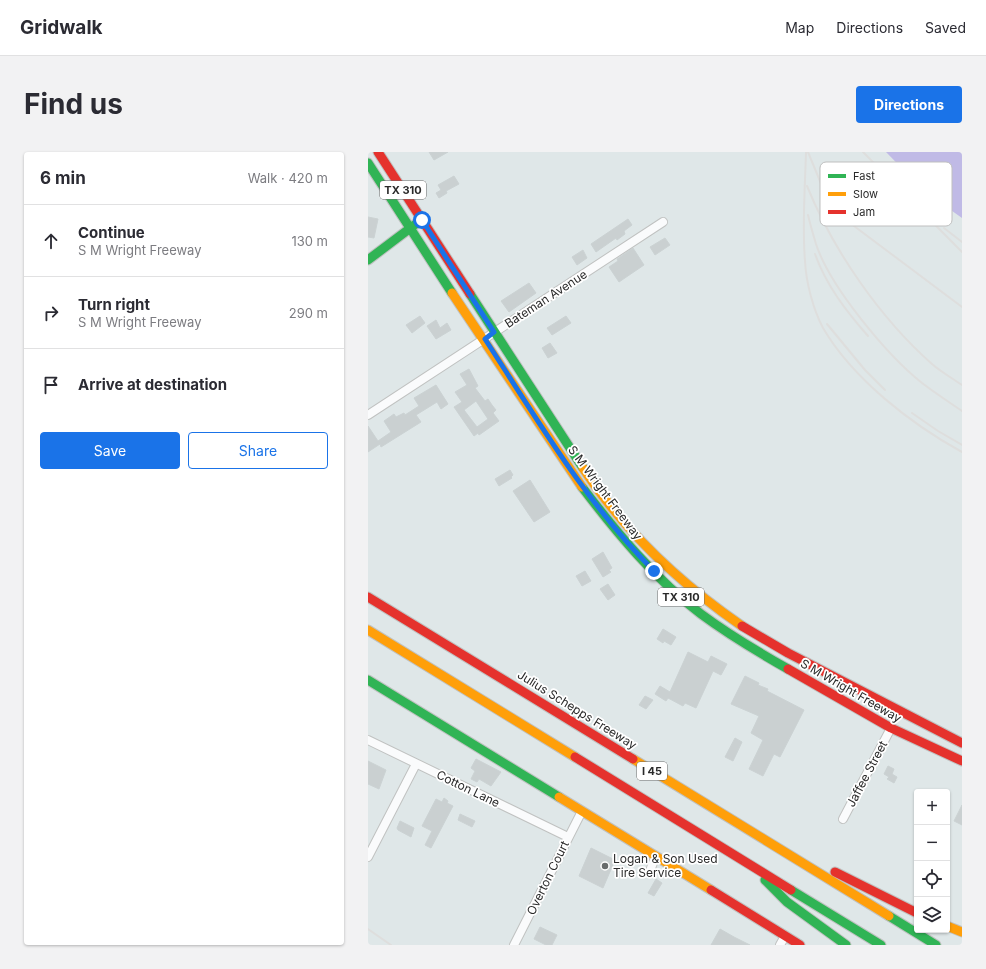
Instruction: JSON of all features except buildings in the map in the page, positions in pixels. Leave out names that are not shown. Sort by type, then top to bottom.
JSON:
[{"type":"main road","name":"S M Wright Freeway","points":[[378,152],[600,493],[626,524],[681,581],[730,618],[788,653],[962,743]]},
{"type":"main road","name":"S M Wright Freeway","points":[[368,163],[409,228],[485,339],[583,488],[623,539],[658,576],[685,600],[736,638],[891,728],[962,761]]},
{"type":"main road","points":[[368,260],[409,228],[422,220]]},
{"type":"main road","name":"Julius Schepps Freeway","points":[[368,597],[936,945]]},
{"type":"main road","name":"I 45","points":[[368,630],[881,945]]},
{"type":"main road","points":[[368,680],[582,811],[704,891],[800,945]]},
{"type":"main road","points":[[789,855],[832,870],[861,887],[914,912]]},
{"type":"main road","points":[[752,865],[787,902],[846,945]]},
{"type":"main road","points":[[950,927],[962,932]]},
{"type":"street","name":"Bateman Avenue","points":[[368,415],[663,222]]},
{"type":"street","name":"Jaffee Street","points":[[843,819],[891,728]]},
{"type":"street","name":"Cotton Lane","points":[[368,740],[568,837]]},
{"type":"street","points":[[368,857],[416,764]]},
{"type":"street","name":"Overton Court","points":[[514,945],[582,811]]},
{"type":"street","points":[[651,868],[655,858]]},
{"type":"street","points":[[780,945],[785,936]]},
{"type":"shaded area","points":[[886,152],[962,152],[962,218],[952,211],[952,162],[896,162]]},
{"type":"railway","points":[[806,152],[804,247],[808,286],[819,321],[835,347],[850,365],[885,399],[923,428],[962,452]]},
{"type":"railway","points":[[808,152],[820,181]]},
{"type":"railway","points":[[863,152],[873,162]]},
{"type":"railway","points":[[807,186],[820,214]]},
{"type":"railway","points":[[808,215],[816,244],[823,261],[846,299],[861,319],[908,371],[927,387],[962,411]]},
{"type":"railway","points":[[826,226],[844,258],[860,282],[894,326],[932,364],[962,385]]},
{"type":"railway","points":[[854,226],[962,307]]},
{"type":"railway","points":[[936,226],[962,252]]},
{"type":"railway","points":[[944,228],[962,242]]},
{"type":"railway","points":[[815,254],[837,297],[868,336]]},
{"type":"railway","points":[[827,324],[865,370],[885,390]]},
{"type":"railway","points":[[912,413],[962,445]]},
{"type":"railway","points":[[368,929],[391,945]]},
{"type":"traffic: fast","points":[[368,163],[452,293]]},
{"type":"traffic: fast","points":[[368,260],[421,220]]},
{"type":"traffic: fast","points":[[470,294],[583,468]]},
{"type":"traffic: fast","points":[[582,487],[637,555],[668,586],[701,614],[722,629],[788,669]]},
{"type":"traffic: fast","points":[[368,680],[559,797]]},
{"type":"traffic: fast","points":[[765,880],[787,902],[846,945]]},
{"type":"traffic: fast","points":[[791,890],[881,945]]},
{"type":"traffic: fast","points":[[889,916],[936,945]]},
{"type":"traffic: slow","points":[[452,293],[582,487]]},
{"type":"traffic: slow","points":[[583,468],[599,491],[635,535],[655,555],[719,610],[742,626]]},
{"type":"traffic: slow","points":[[368,630],[575,757]]},
{"type":"traffic: slow","points":[[633,759],[889,916]]},
{"type":"traffic: slow","points":[[559,797],[711,890]]},
{"type":"traffic: slow","points":[[950,927],[962,932]]},
{"type":"traffic: jam","points":[[378,152],[470,294]]},
{"type":"traffic: jam","points":[[368,597],[633,759]]},
{"type":"traffic: jam","points":[[742,626],[788,653],[962,743]]},
{"type":"traffic: jam","points":[[788,669],[891,728],[962,761]]},
{"type":"traffic: jam","points":[[575,757],[791,890]]},
{"type":"traffic: jam","points":[[835,872],[914,912]]},
{"type":"traffic: jam","points":[[711,890],[800,945]]},
{"type":"place","name":"Logan & Son Used Tire Service","points":[[605,866]]},
{"type":"route","points":[[422,220],[494,332],[485,339],[560,455],[604,516],[641,559],[654,571]]}]
